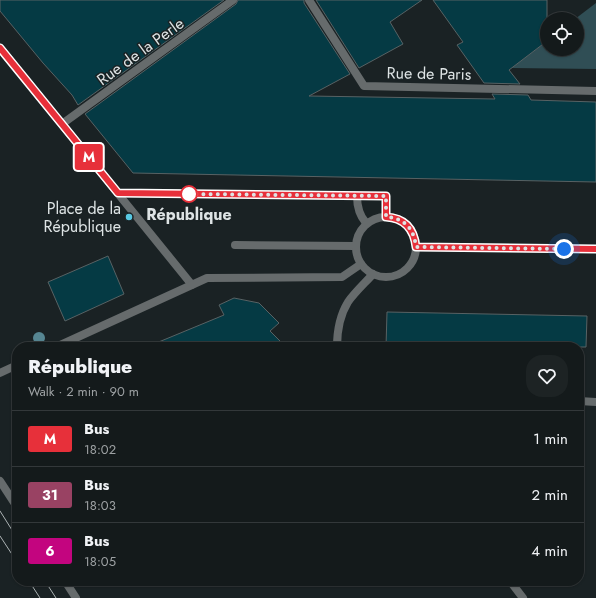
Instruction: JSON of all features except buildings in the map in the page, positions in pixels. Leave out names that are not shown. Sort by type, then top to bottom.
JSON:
[{"type":"street","name":"Rue de la Perle","points":[[62,124],[233,0]]},
{"type":"street","name":"Rue de Paris","points":[[309,0],[364,86],[596,91]]},
{"type":"street","points":[[0,48],[192,285]]},
{"type":"street","points":[[118,193],[386,196],[386,217]]},
{"type":"street","points":[[357,196],[357,205],[366,224]]},
{"type":"street","points":[[379,217],[386,217],[393,217],[409,226],[414,234],[416,247],[413,259],[407,268],[391,277],[373,274],[366,269],[357,257],[356,246],[358,234],[366,224],[379,217]]},
{"type":"street","points":[[235,245],[356,246]]},
{"type":"street","points":[[416,247],[596,249]]},
{"type":"street","points":[[67,342],[207,278],[342,277],[361,264]]},
{"type":"street","points":[[337,342],[338,331],[348,303],[373,274]]},
{"type":"street","points":[[0,373],[12,367]]},
{"type":"street","points":[[584,401],[596,402]]},
{"type":"street","points":[[0,480],[12,499]]},
{"type":"street","points":[[68,586],[76,598]]},
{"type":"street","points":[[514,586],[523,598]]},
{"type":"shaded area","points":[[596,3],[596,69],[511,68],[540,46],[540,56],[584,56],[584,12]]},
{"type":"tram line","points":[[0,511],[12,530]]},
{"type":"tram line","points":[[0,536],[12,554]]},
{"type":"tram line","points":[[32,586],[40,598]]},
{"type":"tram line","points":[[48,586],[56,598]]},
{"type":"bus line","name":"M","points":[[0,48],[118,193],[386,196],[386,217],[393,217],[409,226],[414,234],[416,247],[596,249]]},
{"type":"place","name":"République","points":[[189,194]]},
{"type":"place","name":"Place de la République","points":[[129,217]]},
{"type":"route","points":[[189,194],[386,196],[386,217],[393,217],[409,226],[414,234],[416,247],[564,249]]}]
